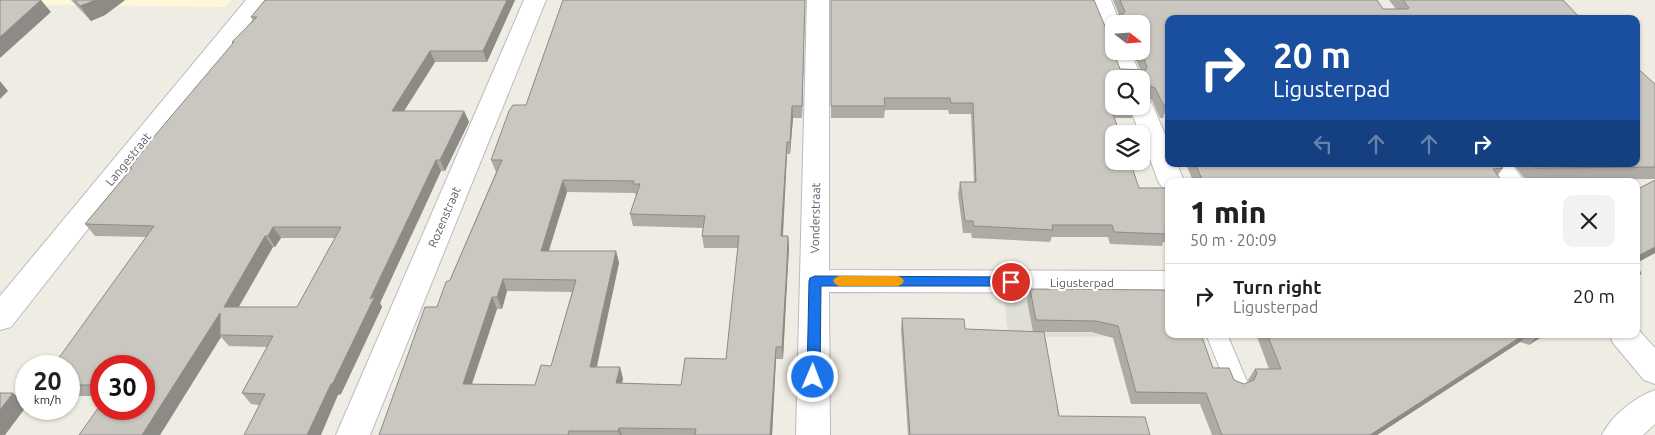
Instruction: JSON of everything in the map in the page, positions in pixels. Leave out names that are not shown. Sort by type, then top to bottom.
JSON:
[{"type":"street","name":"Langestraat","points":[[0,318],[257,0]]},
{"type":"street","name":"Rozenstraat","points":[[353,435],[535,0]]},
{"type":"street","name":"Vonderstraat","points":[[813,435],[818,0]]},
{"type":"street","points":[[1100,0],[1106,15]]},
{"type":"street","points":[[1145,115],[1165,166]]},
{"type":"street","points":[[1500,167],[1509,178]]},
{"type":"street","name":"Ligusterpad","points":[[815,281],[1165,282]]},
{"type":"street","points":[[1627,338],[1655,372]]},
{"type":"street","points":[[1619,435],[1655,404]]},
{"type":"lane","points":[[1219,338],[1237,384]]},
{"type":"shaded area","points":[[0,0],[231,0],[225,7],[0,4]]},
{"type":"shaded area","points":[[1005,292],[1165,295],[1165,336],[1009,337]]},
{"type":"building","points":[[0,0],[41,0],[0,37]]},
{"type":"building","points":[[75,0],[96,0],[80,6]]},
{"type":"building","points":[[265,0],[507,0],[483,51],[430,51],[392,111],[464,111],[440,160],[436,160],[370,299],[375,296],[307,435],[244,435],[265,394],[242,393],[273,336],[220,335],[220,313],[155,415],[155,355],[90,355],[90,385],[80,385],[80,355],[61,355],[154,226],[85,224],[132,168],[130,168],[157,133],[234,42],[232,42],[257,17],[251,17]],"holes":[[[273,227],[341,227],[297,307],[224,307],[265,236],[268,236]]]},
{"type":"building","points":[[563,0],[805,0],[802,106],[792,106],[790,142],[787,142],[781,236],[788,236],[787,264],[782,347],[776,347],[770,435],[695,435],[696,429],[619,428],[618,431],[569,431],[568,435],[379,435],[425,307],[437,307],[446,282],[450,280],[502,160],[491,160],[509,111],[513,105],[526,105]],"holes":[[[563,180],[634,181],[633,184],[640,184],[630,214],[705,216],[702,236],[739,236],[726,359],[685,358],[681,385],[616,383],[620,367],[590,367],[616,251],[541,251]],[[503,279],[576,280],[551,366],[541,365],[535,385],[463,384],[492,297],[497,297]]]},
{"type":"building","points":[[831,0],[1094,0],[1105,26],[1105,60],[1117,60],[1120,69],[1146,70],[1105,70],[1105,115],[1113,115],[1117,125],[1105,125],[1105,170],[1133,170],[1139,188],[1165,188],[1165,234],[1114,232],[1112,225],[1052,225],[1053,230],[974,226],[973,221],[965,221],[960,182],[976,182],[973,103],[951,103],[950,98],[884,98],[885,106],[831,106]]},
{"type":"building","points":[[1120,0],[1377,0],[1383,9],[1407,9],[1409,8],[1403,0],[1563,0],[1577,15],[1165,15],[1165,106],[1155,88],[1150,86],[1150,70],[1146,70],[1144,60],[1150,60],[1150,15],[1119,15],[1125,12]]},
{"type":"building","points":[[1640,71],[1655,84],[1655,167],[1535,168],[1640,167]]},
{"type":"building","points":[[1196,167],[1503,168],[1493,169],[1500,178],[1202,178]]},
{"type":"building","points":[[1655,180],[1655,247],[1640,255],[1640,188]]},
{"type":"building","points":[[1030,289],[1165,290],[1165,338],[1202,338],[1213,368],[1229,368],[1234,380],[1244,384],[1254,380],[1257,373],[1255,369],[1281,369],[1269,338],[1519,338],[1370,435],[1222,435],[1206,393],[1136,392],[1118,326],[1096,321],[1036,320]]},
{"type":"building","points":[[902,318],[964,319],[965,329],[1044,332],[1059,416],[1145,417],[1150,435],[910,435]]},
{"type":"building","points":[[0,393],[13,393],[0,410]]},
{"type":"building","points":[[90,420],[152,420],[142,435],[79,435]]},
{"type":"slow traffic","points":[[839,281],[898,281]]},
{"type":"route","points":[[813,377],[815,281],[1011,282]]}]
